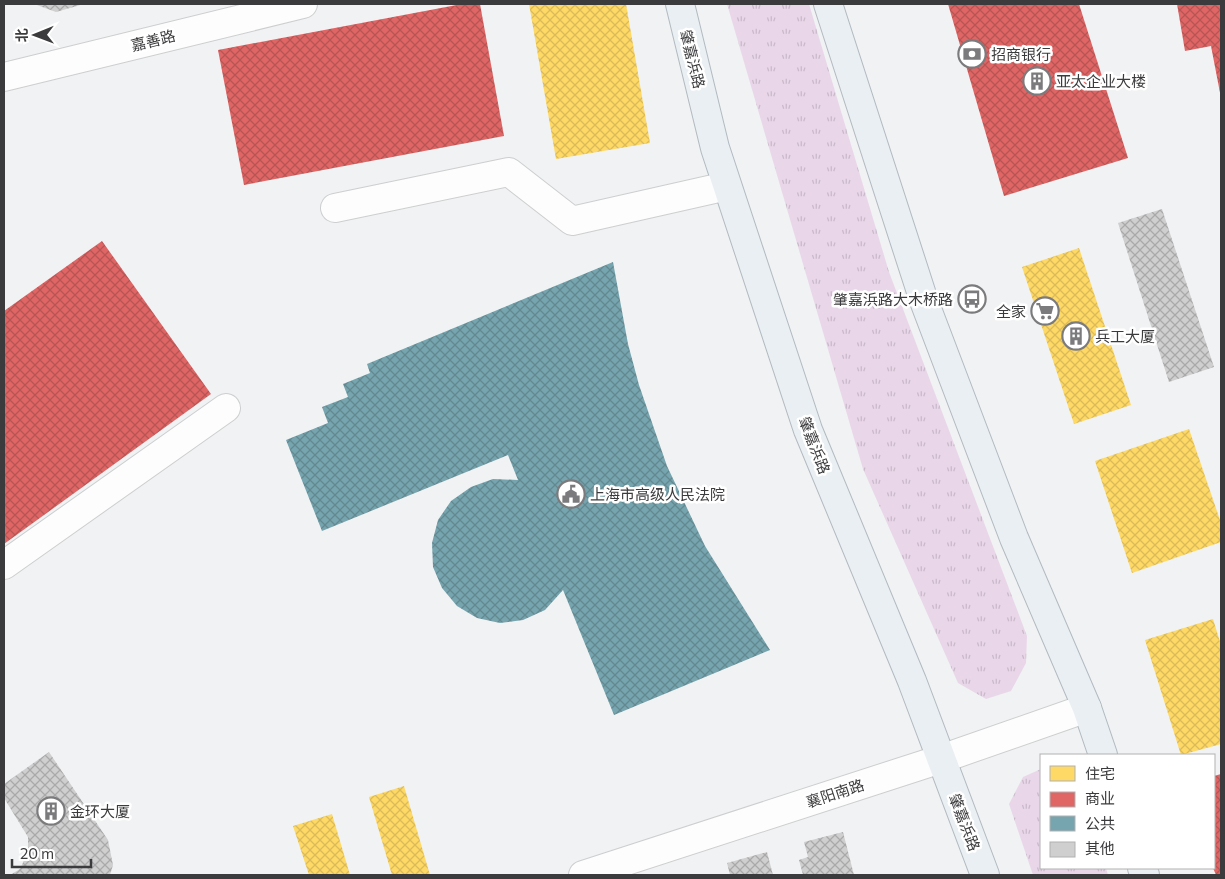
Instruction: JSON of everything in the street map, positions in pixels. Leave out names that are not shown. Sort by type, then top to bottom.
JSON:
[{"type":"main road","name":"肇嘉浜路","points":[[680,4],[715,148],[808,430],[908,672],[985,875]]},
{"type":"main road","points":[[828,4],[924,301],[1014,538],[1087,708],[1103,754]]},
{"type":"street","name":"嘉善路","points":[[4,77],[303,4]]},
{"type":"street","points":[[335,208],[509,172],[572,221],[727,186]]},
{"type":"street","points":[[4,565],[226,408]]},
{"type":"street","name":"襄阳南路","points":[[583,875],[941,758],[1087,708]]},
{"type":"green space","points":[[727,4],[809,4],[889,272],[1027,636],[1026,663],[1011,691],[986,699],[958,683],[863,469]]},
{"type":"green space","points":[[1040,769],[1040,869],[1106,869],[1108,875],[1033,875],[1009,804],[1023,777]]},
{"type":"building: 住宅","points":[[529,4],[626,4],[650,143],[556,159]]},
{"type":"building: 住宅","name":"兵工大厦","points":[[1079,248],[1131,405],[1074,424],[1022,267]]},
{"type":"building: 住宅","points":[[1189,429],[1221,523],[1221,542],[1132,573],[1095,461]]},
{"type":"building: 住宅","points":[[1213,619],[1221,645],[1221,744],[1181,754],[1145,640]]},
{"type":"building: 住宅","points":[[404,786],[430,875],[392,875],[369,797]]},
{"type":"building: 住宅","points":[[332,814],[350,875],[309,875],[293,826]]},
{"type":"building: 商业","points":[[462,4],[480,4],[504,136],[244,185],[218,50]]},
{"type":"building: 商业","name":"亚太企业大楼","points":[[948,4],[1079,4],[1128,158],[1004,196]]},
{"type":"building: 商业","points":[[1177,4],[1221,4],[1221,98],[1211,46],[1185,51]]},
{"type":"building: 商业","points":[[102,241],[211,394],[4,544],[4,311]]},
{"type":"building: 商业","points":[[1221,774],[1221,875],[1216,875],[1213,869],[1215,869],[1215,776]]},
{"type":"building: 公共","name":"上海市高级人民法院","points":[[613,262],[628,344],[639,385],[667,466],[705,546],[770,650],[614,715],[563,590],[545,610],[523,620],[500,623],[477,618],[457,606],[442,588],[433,567],[432,543],[438,520],[451,501],[471,487],[493,479],[518,480],[508,455],[322,531],[286,440],[328,423],[322,407],[348,397],[343,384],[370,373],[367,364]]},
{"type":"building: 其他","points":[[34,4],[84,4],[56,12]]},
{"type":"building: 其他","points":[[1162,209],[1214,367],[1169,382],[1118,223]]},
{"type":"building: 其他","name":"金环大厦","points":[[49,752],[108,840],[113,865],[110,875],[10,875],[20,869],[28,850],[28,837],[4,798],[4,784]]},
{"type":"building: 其他","points":[[843,832],[854,875],[803,875],[799,860],[808,857],[804,842]]},
{"type":"building: 其他","points":[[767,852],[773,875],[730,875],[727,863]]},
{"type":"place","name":"招商银行","points":[[972,54]]},
{"type":"place","name":"亚太企业大楼","points":[[1037,81]]},
{"type":"place","name":"肇嘉浜路大木桥路","points":[[972,299]]},
{"type":"place","name":"全家","points":[[1045,311]]},
{"type":"place","name":"兵工大厦","points":[[1076,336]]},
{"type":"place","name":"上海市高级人民法院","points":[[571,494]]},
{"type":"place","name":"金环大厦","points":[[51,811]]}]
